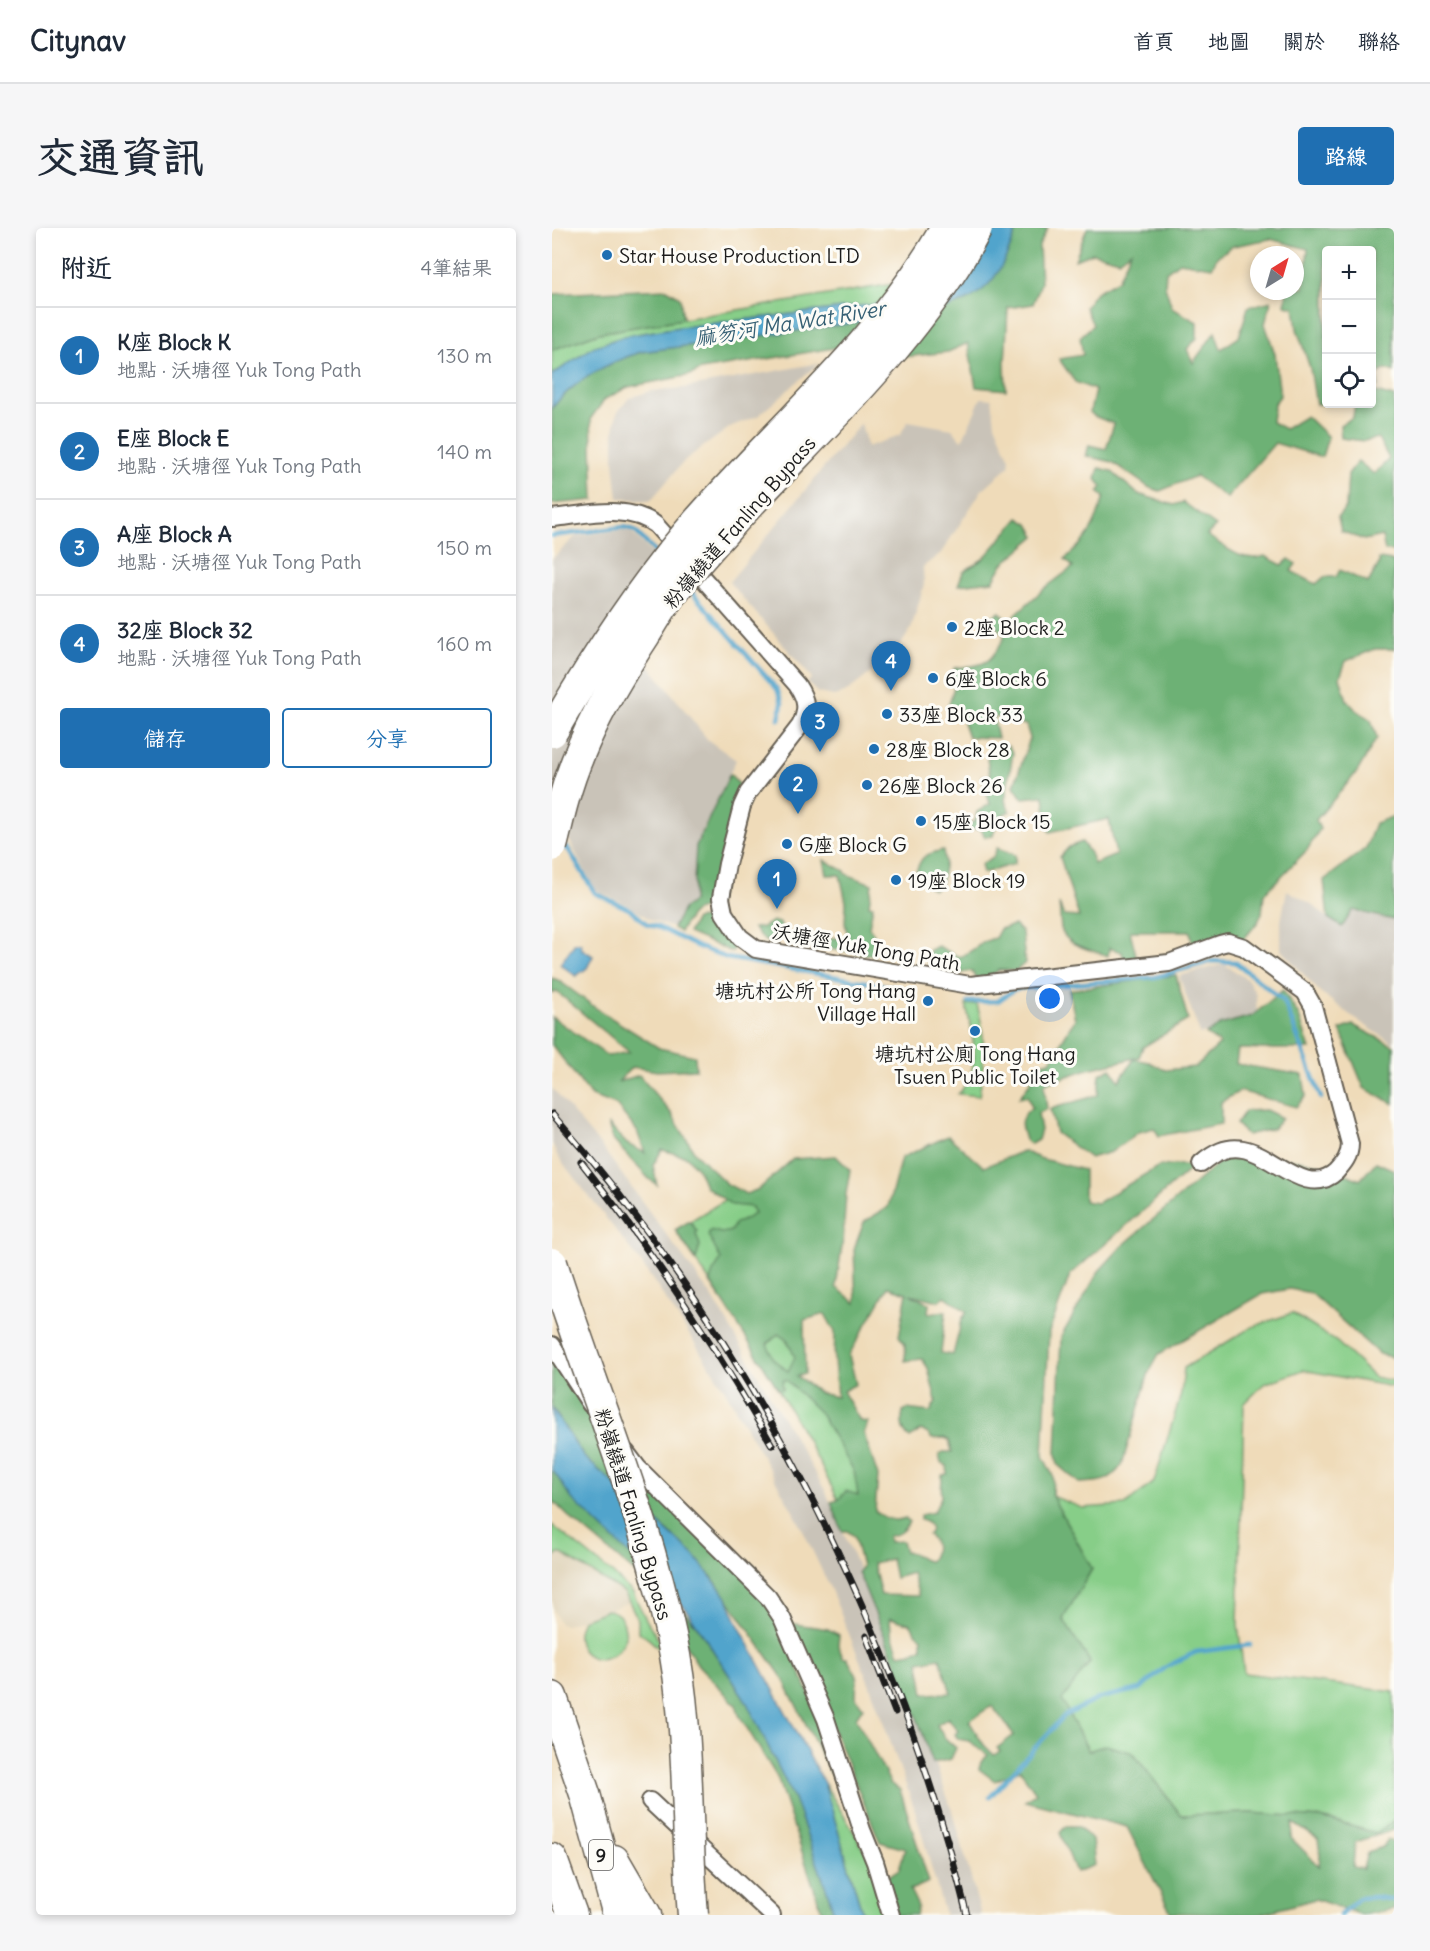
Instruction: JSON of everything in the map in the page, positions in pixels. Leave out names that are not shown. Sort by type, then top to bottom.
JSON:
[{"type":"highway","name":"粉嶺繞道 Fanling Bypass","points":[[552,732],[611,634],[651,579],[710,509],[855,354],[903,293],[946,228]]},
{"type":"highway","name":"粉嶺繞道 Fanling Bypass","points":[[552,846],[563,801],[580,753],[600,711],[634,651],[671,595],[738,516],[876,369],[909,330],[944,284],[978,228]]},
{"type":"highway","name":"粉嶺繞道 Fanling Bypass","points":[[552,1263],[652,1558],[672,1636],[681,1700],[693,1915]]},
{"type":"highway","name":"9","points":[[552,1697],[585,1794],[618,1915]]},
{"type":"highway","points":[[585,1794],[616,1862],[646,1915]]},
{"type":"highway","points":[[552,1859],[572,1915]]},
{"type":"street","name":"沃塘徑 Yuk Tong Path","points":[[552,518],[621,512],[638,515],[656,525],[789,676],[806,700],[806,714],[800,726],[748,793],[742,806],[727,864],[721,898],[724,913],[740,937],[756,949],[970,985],[1169,963],[1220,944],[1236,944],[1256,956],[1308,996],[1350,1144],[1350,1152],[1343,1164],[1327,1179],[1320,1181],[1302,1178],[1243,1149],[1228,1148],[1219,1151],[1201,1164]]},
{"type":"street","points":[[552,1345],[602,1421],[638,1468],[768,1597],[782,1618],[826,1719],[891,1915]]},
{"type":"street","points":[[650,1801],[772,1915]]},
{"type":"shaded area","points":[[819,363],[758,416],[732,426],[686,459],[650,501],[618,498],[614,463],[614,431],[617,413],[629,398],[651,391],[684,388]]},
{"type":"shaded area","points":[[981,398],[992,399],[995,424],[1010,459],[1009,466],[982,490],[941,553],[923,567],[924,585],[911,629],[894,655],[845,693],[834,696],[818,693],[807,683],[812,678],[729,582],[861,423],[867,447],[900,435],[908,421],[952,429],[962,441]]},
{"type":"shaded area","points":[[623,530],[632,533],[681,584],[620,628],[708,740],[736,760],[696,846],[703,902],[683,909],[673,928],[651,920],[627,904],[595,890],[552,803],[552,559],[575,537]]},
{"type":"shaded area","points":[[1287,890],[1313,905],[1324,915],[1339,921],[1357,905],[1394,911],[1394,1044],[1320,992],[1281,950],[1281,921]]},
{"type":"shaded area","points":[[1224,964],[1248,980],[1256,994],[1257,1016],[1252,1026],[1200,1034],[1179,976]]},
{"type":"shaded area","points":[[552,1088],[601,1146],[713,1298],[825,1490],[905,1676],[955,1819],[981,1915],[945,1915],[915,1810],[869,1683],[831,1590],[799,1522],[725,1390],[683,1325],[639,1260],[558,1157],[552,1143]]},
{"type":"shaded area","points":[[557,1554],[562,1554],[625,1593],[630,1602],[566,1625],[560,1624],[552,1608],[552,1559]]},
{"type":"green space","points":[[970,228],[996,228],[978,263],[961,282],[903,301],[673,328],[625,336],[593,347],[552,375],[552,350],[599,333],[917,280]]},
{"type":"green space","points":[[1017,228],[1048,228],[1039,246],[1041,283],[1033,304],[1008,308],[1006,390],[976,387],[968,343],[948,352],[904,357],[870,342],[701,370],[690,375],[628,387],[605,399],[591,418],[594,500],[552,504],[552,408],[570,389],[592,374],[641,352],[927,313],[946,308],[975,295],[996,275],[1004,262]]},
{"type":"green space","points":[[1087,228],[1394,228],[1394,372],[1386,369],[1377,374],[1378,386],[1376,385],[1376,246],[1322,246],[1322,404],[1316,404],[1310,368],[1297,329],[1294,307],[1285,305],[1286,300],[1304,300],[1308,249],[1304,246],[1270,239],[1233,246],[1218,256],[1212,267],[1179,262],[1166,272],[1165,286],[1172,308],[1197,322],[1197,338],[1187,349],[1193,363],[1215,332],[1221,349],[1239,337],[1248,307],[1271,301],[1265,324],[1275,354],[1280,396],[1274,404],[1272,422],[1285,429],[1306,416],[1328,437],[1322,457],[1275,443],[1227,498],[1196,476],[1160,491],[1150,488],[1112,462],[1086,456],[1089,445],[1106,449],[1114,424],[1090,412],[1095,390],[1075,382],[1059,359],[1083,355],[1080,337],[1093,325],[1085,307],[1096,292],[1118,280],[1131,251],[1119,260],[1093,253],[1075,260]]},
{"type":"green space","points":[[667,289],[680,297],[683,319],[599,333],[552,350],[552,294]]},
{"type":"green space","points":[[1376,392],[1394,397],[1394,551],[1385,551],[1382,536],[1364,540],[1341,531],[1338,517],[1346,507],[1348,474],[1358,461],[1374,474],[1389,459],[1378,438],[1364,441],[1341,438],[1340,425],[1353,417],[1354,408],[1376,408]]},
{"type":"green space","points":[[1099,468],[1111,471],[1138,494],[1174,505],[1183,502],[1216,526],[1207,535],[1227,549],[1249,558],[1265,556],[1282,565],[1289,559],[1296,564],[1291,571],[1316,584],[1324,577],[1336,577],[1340,570],[1368,583],[1379,564],[1379,559],[1394,561],[1394,649],[1375,649],[1346,661],[1340,677],[1347,700],[1356,710],[1371,720],[1377,738],[1357,772],[1316,820],[1320,829],[1307,850],[1264,894],[1262,913],[1258,922],[1243,940],[1193,947],[1190,931],[1130,931],[1137,959],[1129,961],[1123,957],[1122,952],[1109,948],[1108,956],[1074,944],[1068,940],[1061,928],[1059,904],[1064,916],[1079,917],[1060,857],[1069,847],[1082,842],[1094,864],[1116,855],[1109,819],[1050,832],[1044,796],[1022,798],[1014,786],[1030,738],[1026,725],[993,716],[998,738],[968,737],[958,708],[948,707],[954,687],[954,668],[986,662],[995,653],[1005,636],[988,619],[1000,612],[1008,621],[1073,567],[1065,559],[1090,531],[1104,497],[1098,492],[1102,487],[1096,479]]},
{"type":"green space","points":[[1019,518],[1029,524],[1036,536],[1003,564],[993,581],[958,585],[963,572],[983,559]]},
{"type":"green space","points":[[1001,743],[1009,747],[1013,753],[1005,801],[1010,811],[1000,818],[993,836],[985,837],[981,829],[967,829],[969,823],[975,822],[977,812],[990,804],[982,776],[990,776],[987,759]]},
{"type":"green space","points":[[730,774],[745,791],[717,906],[694,912],[680,932],[673,928],[683,909],[693,901],[696,846]]},
{"type":"green space","points":[[1394,816],[1394,920],[1353,910],[1342,927],[1328,918],[1324,880],[1366,848],[1375,823]]},
{"type":"green space","points":[[997,848],[1015,855],[1015,864],[983,873],[981,864],[993,857]]},
{"type":"green space","points":[[943,850],[945,862],[941,884],[934,889],[915,875],[924,857]]},
{"type":"green space","points":[[824,860],[845,871],[846,874],[872,884],[869,905],[873,906],[869,927],[874,934],[873,955],[806,946],[812,938],[848,938],[845,923],[846,902],[840,875],[827,875]]},
{"type":"green space","points":[[720,916],[725,932],[736,944],[732,952],[688,933],[696,919]]},
{"type":"green space","points":[[772,921],[780,923],[783,934],[776,942],[765,941],[753,928],[763,927]]},
{"type":"green space","points":[[1014,925],[1022,932],[1025,963],[1016,971],[999,970],[988,977],[976,978],[971,971],[946,974],[928,964],[929,950],[938,946],[959,957],[995,938],[1000,929]]},
{"type":"green space","points":[[1176,975],[1188,1020],[1143,1047],[1139,1057],[1088,1069],[1044,1084],[1047,1109],[1038,1113],[1041,1130],[1038,1140],[1031,1144],[1025,1140],[1021,1122],[1032,1107],[1027,1096],[1019,1098],[1031,1081],[1032,1069],[1038,1064],[1050,1061],[1075,1019],[1069,990]]},
{"type":"green space","points":[[552,978],[659,1048],[695,1056],[696,1069],[657,1071],[632,1067],[618,1082],[639,1075],[671,1113],[695,1153],[727,1184],[746,1194],[759,1189],[793,1159],[836,1156],[850,1170],[836,1287],[856,1303],[854,1249],[864,1222],[888,1207],[901,1158],[948,1136],[984,1167],[1023,1151],[1039,1158],[1084,1170],[1084,1201],[1097,1203],[1159,1166],[1196,1164],[1070,1275],[1049,1332],[1043,1456],[1053,1476],[1052,1496],[1092,1569],[1063,1619],[1090,1662],[1062,1700],[1088,1751],[1106,1745],[1133,1753],[1181,1815],[1251,1813],[1321,1818],[1376,1833],[1394,1821],[1394,1830],[1355,1842],[1353,1867],[1363,1869],[1367,1852],[1383,1847],[1388,1839],[1394,1843],[1394,1909],[1362,1915],[1315,1899],[1257,1915],[1171,1913],[1127,1827],[1025,1801],[1036,1793],[1020,1770],[995,1781],[979,1769],[981,1762],[988,1755],[969,1741],[958,1739],[955,1734],[958,1731],[948,1718],[937,1725],[945,1738],[956,1748],[951,1759],[933,1763],[909,1695],[858,1572],[862,1566],[854,1536],[847,1531],[842,1531],[831,1502],[838,1500],[846,1491],[858,1495],[854,1471],[819,1412],[786,1380],[782,1384],[783,1389],[779,1390],[710,1281],[721,1260],[708,1235],[710,1230],[721,1233],[731,1231],[735,1223],[747,1219],[754,1213],[752,1207],[732,1205],[705,1186],[698,1169],[687,1157],[662,1150],[653,1165],[657,1185],[649,1179],[613,1140],[608,1124],[627,1144],[645,1153],[637,1131],[616,1105],[591,1096],[552,1045],[552,1017],[608,1056],[629,1052],[557,992],[552,993]],"holes":[[[888,1287],[907,1293],[899,1336],[905,1344],[905,1361],[922,1359],[928,1368],[936,1401],[930,1412],[907,1409],[903,1411],[903,1429],[910,1438],[921,1430],[932,1439],[945,1438],[949,1440],[952,1452],[943,1452],[939,1455],[941,1463],[947,1466],[947,1474],[942,1475],[941,1497],[934,1512],[920,1515],[920,1519],[929,1524],[931,1530],[928,1535],[934,1544],[934,1551],[930,1561],[905,1552],[902,1541],[889,1542],[888,1536],[898,1534],[907,1525],[909,1522],[905,1518],[889,1519],[875,1511],[878,1476],[864,1434],[868,1422],[860,1421],[843,1391],[856,1384],[849,1355]],[[910,1294],[939,1301],[945,1296],[967,1312],[962,1319],[953,1355],[941,1353],[946,1311],[928,1313],[929,1304]],[[825,1314],[835,1332],[834,1360],[837,1397],[819,1393],[797,1376],[805,1374],[804,1320]],[[778,1334],[787,1340],[795,1357],[788,1371],[774,1360],[767,1344]],[[891,1559],[895,1578],[912,1573],[919,1596],[881,1595],[873,1563]],[[890,1618],[911,1624],[922,1638],[922,1648],[899,1654],[891,1632]],[[940,1658],[951,1693],[924,1694],[919,1662]],[[990,1707],[993,1707],[1014,1735],[997,1748],[1000,1751],[994,1755],[984,1745],[969,1721]],[[1293,1823],[1318,1839],[1319,1866],[1291,1838]]]},
{"type":"green space","points":[[1283,990],[1299,1016],[1310,1049],[1238,1049],[1236,1064],[1303,1075],[1306,1096],[1296,1107],[1240,1091],[1221,1102],[1221,1124],[1159,1136],[1154,1128],[1139,1132],[1111,1152],[1090,1158],[1056,1133],[1050,1109],[1098,1095],[1100,1074],[1111,1068],[1119,1081],[1134,1059],[1149,1062],[1165,1070],[1195,1067],[1220,1044],[1206,1034],[1220,1025],[1252,1016]]},
{"type":"green space","points":[[977,1004],[984,1050],[979,1096],[958,1094],[971,1074],[974,1052],[966,1005]]},
{"type":"green space","points":[[1353,1025],[1394,1046],[1394,1104],[1364,1088],[1340,1030]]},
{"type":"green space","points":[[1266,1110],[1282,1118],[1273,1129],[1247,1135],[1236,1124],[1245,1111]]},
{"type":"green space","points":[[1229,1154],[1296,1160],[1327,1167],[1360,1180],[1376,1162],[1394,1170],[1394,1358],[1379,1354],[1311,1293],[1290,1289],[1262,1294],[1159,1354],[1149,1372],[1122,1465],[1113,1475],[1104,1480],[1079,1483],[1058,1465],[1056,1453],[1061,1337],[1099,1271],[1121,1247]]},
{"type":"green space","points":[[725,1200],[732,1205],[751,1206],[757,1222],[718,1280],[767,1345],[778,1334],[785,1339],[796,1356],[789,1371],[820,1393],[848,1400],[860,1421],[865,1436],[869,1497],[839,1502],[802,1431],[741,1329],[675,1230]]},
{"type":"green space","points":[[690,1221],[697,1231],[700,1245],[696,1260],[675,1230]]},
{"type":"green space","points":[[1292,1313],[1337,1342],[1374,1377],[1394,1381],[1394,1387],[1303,1370],[1264,1384],[1244,1404],[1238,1624],[1244,1673],[1394,1692],[1394,1821],[1376,1833],[1321,1818],[1251,1813],[1181,1815],[1133,1753],[1089,1751],[1061,1700],[1090,1662],[1062,1619],[1092,1569],[1052,1496],[1082,1508],[1125,1505],[1154,1482],[1181,1394],[1184,1368],[1252,1327]]},
{"type":"green space","points":[[552,1342],[612,1435],[768,1597],[845,1778],[832,1776],[782,1677],[712,1577],[679,1541],[583,1456],[552,1407]]},
{"type":"green space","points":[[552,1469],[697,1626],[747,1702],[795,1801],[834,1915],[823,1915],[777,1777],[739,1715],[736,1705],[698,1665],[647,1583],[552,1500]]},
{"type":"green space","points":[[552,1525],[633,1593],[667,1654],[647,1637],[638,1633],[638,1620],[625,1593],[562,1554],[557,1554],[552,1559]]},
{"type":"green space","points":[[607,1610],[620,1616],[626,1638],[618,1650],[609,1657],[599,1659],[590,1657],[579,1643],[578,1632],[582,1620]]},
{"type":"green space","points":[[789,1623],[828,1629],[839,1635],[838,1645],[843,1658],[847,1658],[857,1676],[856,1698],[863,1707],[856,1718],[891,1784],[900,1790],[929,1882],[910,1890],[918,1906],[916,1915],[889,1915],[881,1881],[899,1869],[905,1849],[880,1842]]},
{"type":"green space","points":[[824,1783],[874,1865],[888,1915],[863,1915]]},
{"type":"green space","points":[[1066,1826],[1078,1826],[1092,1840],[1095,1865],[1076,1872],[1060,1833]]},
{"type":"water","name":"麻笏河 Ma Wat River","points":[[996,228],[1017,228],[1004,262],[987,286],[962,303],[927,313],[641,352],[592,374],[570,389],[552,408],[552,375],[593,347],[625,336],[673,328],[903,301],[961,282],[978,263]]},
{"type":"water","points":[[575,943],[581,943],[582,949],[593,956],[587,968],[576,976],[560,964]]},
{"type":"water","points":[[552,1408],[583,1456],[694,1555],[726,1596],[738,1624],[824,1783],[863,1915],[834,1915],[795,1801],[745,1699],[686,1609],[572,1499],[552,1469]]},
{"type":"waterway","points":[[552,536],[624,527],[634,530],[658,555]]},
{"type":"waterway","points":[[688,588],[777,689],[782,703],[779,719]]},
{"type":"waterway","points":[[564,848],[567,847],[595,893],[631,910],[647,924],[696,946],[727,958],[900,988]]},
{"type":"waterway","points":[[968,1002],[998,1001],[1015,989],[1155,977],[1213,961],[1235,962],[1284,1001],[1321,1098]]},
{"type":"waterway","points":[[990,1797],[1064,1716],[1100,1698],[1140,1689],[1166,1667],[1196,1652],[1250,1645]]},
{"type":"waterway","points":[[1340,1915],[1359,1898],[1375,1897],[1394,1900]]},
{"type":"railway","points":[[552,1114],[624,1201],[690,1293],[752,1389],[807,1490],[857,1593],[900,1699],[937,1807],[967,1915]]},
{"type":"railway","points":[[581,1162],[633,1230],[682,1300],[772,1445]]},
{"type":"railway","points":[[866,1636],[895,1712]]},
{"type":"place","name":"Star House Production LTD","points":[[607,255]]},
{"type":"place","name":"2座 Block 2","points":[[952,627]]},
{"type":"place","name":"6座 Block 6","points":[[933,678]]},
{"type":"place","name":"32座 Block 32","points":[[891,691]]},
{"type":"place","name":"33座 Block 33","points":[[887,714]]},
{"type":"place","name":"28座 Block 28","points":[[874,749]]},
{"type":"place","name":"A座 Block A","points":[[820,752]]},
{"type":"place","name":"26座 Block 26","points":[[867,785]]},
{"type":"place","name":"E座 Block E","points":[[798,814]]},
{"type":"place","name":"15座 Block 15","points":[[921,821]]},
{"type":"place","name":"G座 Block G","points":[[787,844]]},
{"type":"place","name":"19座 Block 19","points":[[896,880]]},
{"type":"place","name":"K座 Block K","points":[[777,909]]},
{"type":"place","name":"塘坑村公所 Tong Hang Village Hall","points":[[928,1001]]},
{"type":"place","name":"塘坑村公廁 Tong Hang Tsuen Public Toilet","points":[[975,1031]]}]
